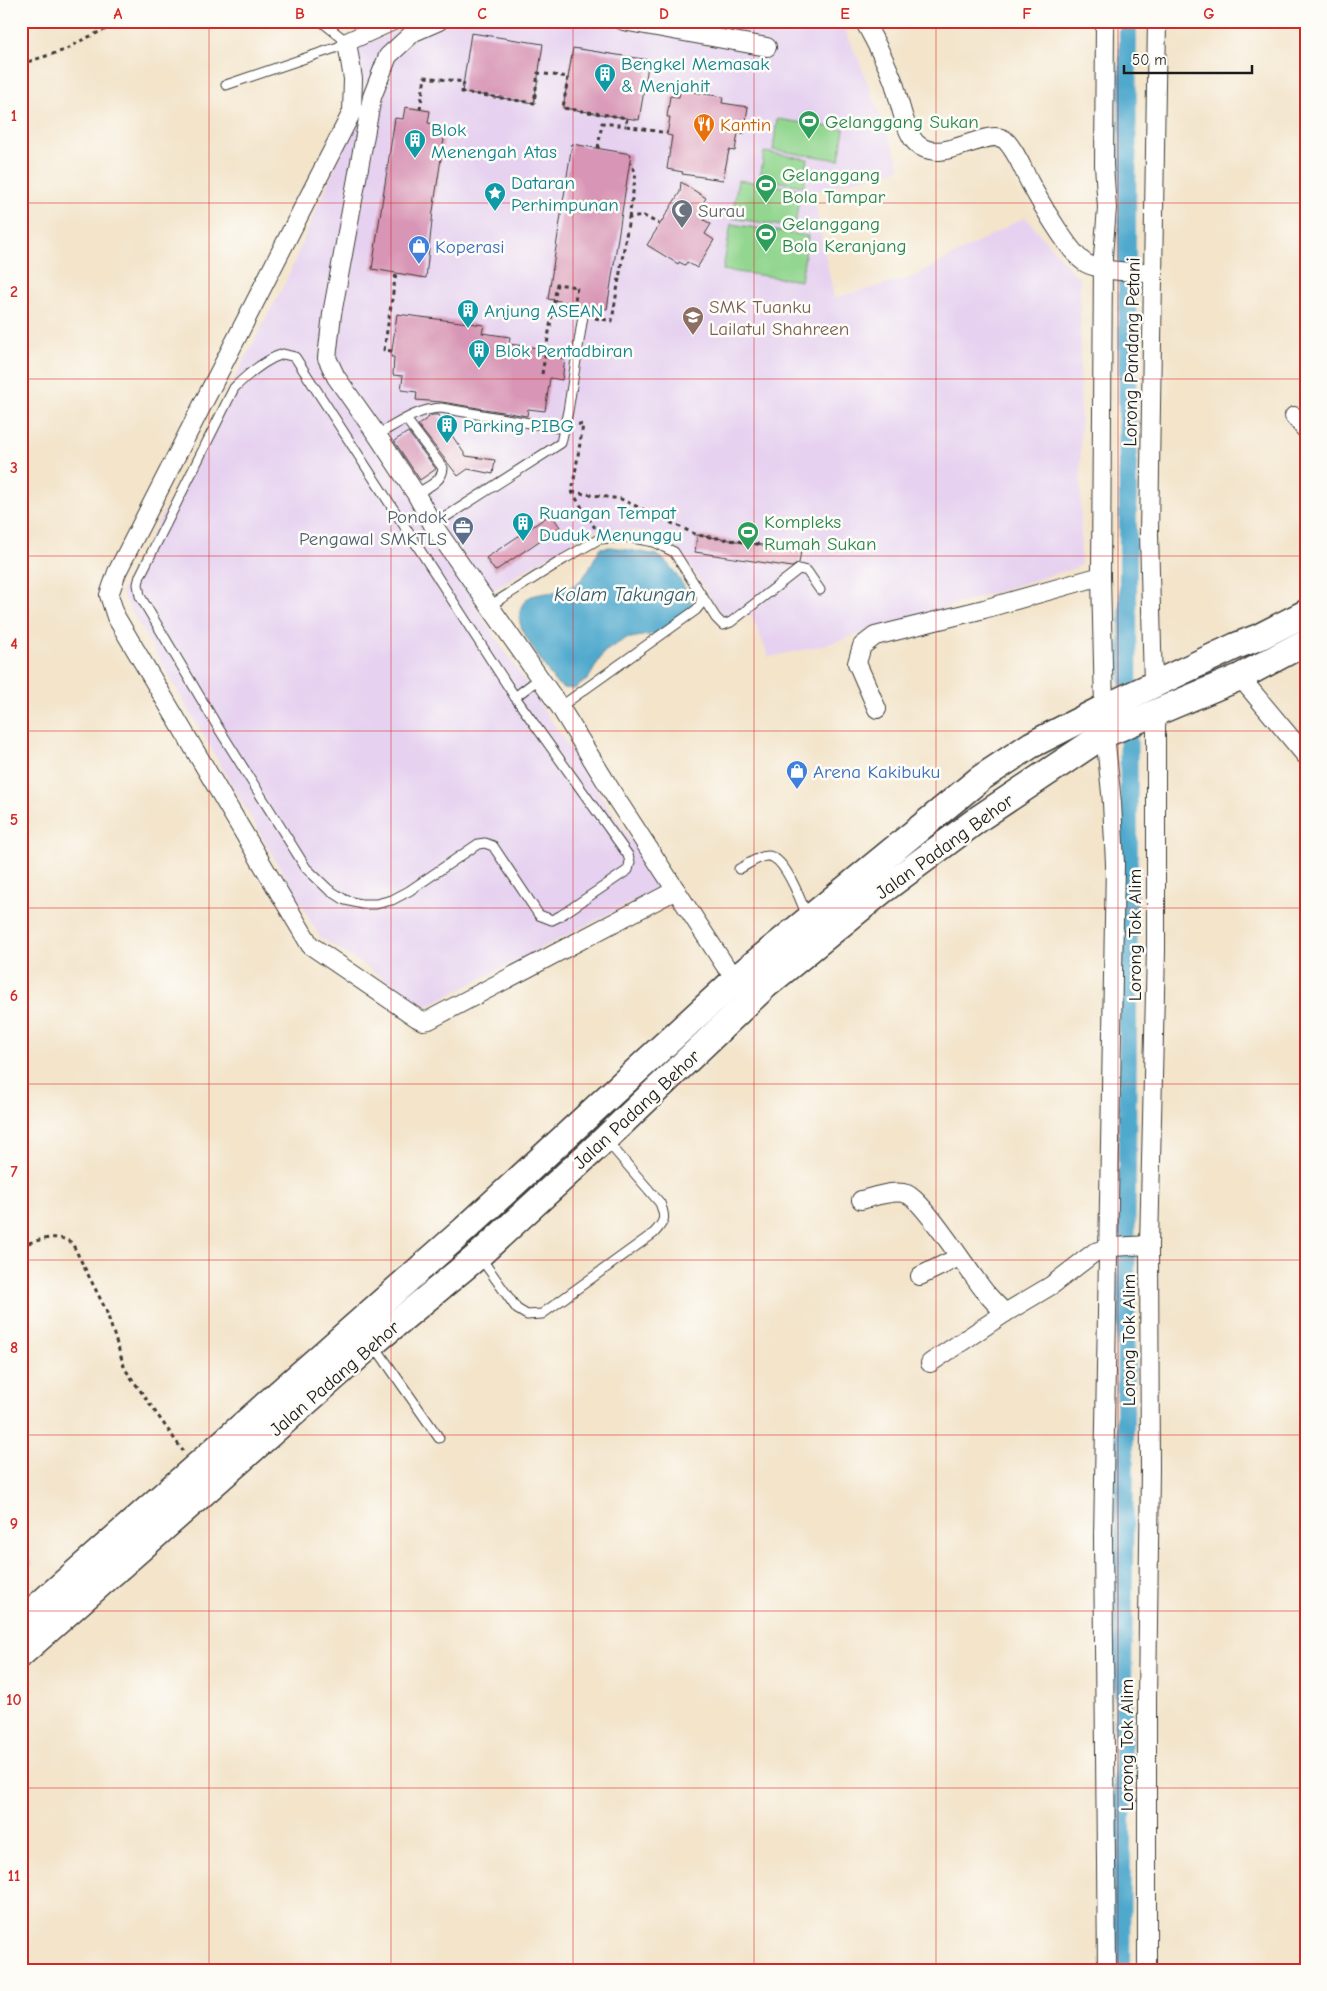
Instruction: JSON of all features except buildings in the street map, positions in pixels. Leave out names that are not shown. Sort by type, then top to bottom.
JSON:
[{"type":"main road","name":"Jalan Padang Behor","points":[[21,1654],[373,1343],[479,1255],[605,1139],[765,986],[883,890],[1036,779],[1107,724],[1153,684],[1259,637],[1306,613]]},
{"type":"main road","points":[[1259,637],[1269,637],[1278,641],[1277,650],[1271,660]]},
{"type":"main road","name":"Jalan Padang Behor","points":[[21,1622],[465,1229],[738,977],[981,778],[1031,745],[1158,711],[1240,677],[1306,642]]},
{"type":"main road","points":[[738,977],[752,987],[765,986]]},
{"type":"street","points":[[393,21],[347,42],[353,79],[352,112],[117,572],[109,595],[116,617],[310,946],[417,1018],[429,1020],[676,890]]},
{"type":"street","points":[[439,21],[414,32],[400,44],[388,56],[379,77],[366,121],[332,314],[327,358],[336,377],[416,494],[433,525],[560,707],[726,967],[738,977]]},
{"type":"street","points":[[622,21],[767,47]]},
{"type":"street","points":[[864,21],[880,50],[909,130],[916,143],[928,150],[940,152],[995,136],[1005,139],[1060,234],[1083,261],[1106,269],[1151,272]]},
{"type":"street","points":[[1105,21],[1104,165],[1106,269],[1101,576],[1115,864],[1102,1537],[1107,1970]]},
{"type":"street","name":"Lorong Pandang Petani","points":[[1153,684],[1149,534],[1151,272],[1157,21]]},
{"type":"street","points":[[1294,416],[1306,430]]},
{"type":"street","points":[[877,709],[857,663],[862,646],[875,636],[984,609],[1101,576]]},
{"type":"street","points":[[1240,677],[1306,756]]},
{"type":"street","name":"Lorong Tok Alim","points":[[1147,1970],[1147,1699],[1150,1469],[1145,1246],[1156,960],[1156,726],[1158,711]]},
{"type":"street","points":[[861,1200],[899,1192],[908,1194],[916,1200],[988,1295],[1005,1313]]},
{"type":"street","points":[[930,1363],[1005,1313],[1052,1285],[1095,1252],[1109,1247],[1145,1246]]},
{"type":"street","points":[[920,1276],[959,1257]]},
{"type":"lane","points":[[226,85],[338,47],[347,42],[321,21]]},
{"type":"lane","points":[[433,525],[561,443],[565,429],[582,316]]},
{"type":"lane","points":[[283,354],[295,357],[515,697],[628,855],[630,862],[628,870],[552,920],[538,914],[492,846],[485,843],[478,844],[409,891],[392,900],[376,904],[361,904],[345,900],[328,889],[306,868],[219,729],[140,596],[138,584],[140,576],[234,388],[243,378],[271,358],[283,354]]},
{"type":"lane","points":[[377,435],[416,413],[432,408],[565,429]]},
{"type":"lane","points":[[406,419],[443,468],[442,475],[438,480],[416,494]]},
{"type":"lane","points":[[490,606],[564,559],[600,539],[628,537],[654,542],[674,552],[716,618],[723,625],[731,622],[800,569],[807,571],[820,590]]},
{"type":"lane","points":[[560,707],[696,610],[700,605],[702,596]]},
{"type":"lane","points":[[515,697],[540,678]]},
{"type":"lane","points":[[739,869],[766,855],[774,856],[780,860],[795,886],[808,918]]},
{"type":"lane","points":[[479,1255],[517,1309],[527,1315],[542,1314],[654,1233],[662,1224],[664,1214],[660,1203],[605,1139]]},
{"type":"lane","points":[[373,1343],[438,1438]]},
{"type":"path","points":[[21,64],[65,50],[124,21]]},
{"type":"path","points":[[420,109],[425,77],[464,82],[462,92],[534,103],[538,73],[568,77],[563,108],[627,118],[626,126]]},
{"type":"path","points":[[598,148],[602,123],[668,133]]},
{"type":"path","points":[[542,374],[557,284],[576,287],[573,314],[612,320],[636,173],[630,163]]},
{"type":"path","points":[[629,218],[644,216],[659,224]]},
{"type":"path","points":[[392,351],[384,350],[396,273]]},
{"type":"path","points":[[572,492],[622,499],[697,535],[796,550]]},
{"type":"path","points":[[21,1245],[55,1237],[65,1238],[72,1243],[106,1310],[125,1369],[194,1468]]},
{"type":"shaded area","name":"SMK Tuanku Lailatul Shahreen","points":[[417,21],[841,21],[859,61],[901,168],[813,192],[834,298],[913,277],[1025,217],[1080,280],[1081,566],[821,646],[769,657],[753,619],[743,607],[723,616],[675,544],[666,536],[651,533],[626,529],[590,531],[499,586],[474,605],[662,887],[427,1006],[320,937],[121,593],[286,281],[360,108],[362,80],[357,49]]},
{"type":"shaded area","points":[[21,1549],[33,1564],[21,1573]]},
{"type":"green space","name":"Gelanggang Sukan","points":[[777,119],[844,129],[839,160],[773,150]]},
{"type":"green space","points":[[764,152],[808,159],[804,186],[760,179]]},
{"type":"green space","name":"Gelanggang Bola Tampar","points":[[738,180],[800,189],[795,228],[732,218]]},
{"type":"green space","name":"Gelanggang Bola Keranjang","points":[[731,224],[808,236],[801,281],[723,270]]},
{"type":"water","name":"Kolam Takungan","points":[[611,547],[657,555],[662,558],[683,585],[692,606],[679,619],[659,633],[625,639],[604,652],[588,679],[574,689],[563,688],[555,682],[524,632],[520,622],[521,608],[525,601],[532,596],[563,590],[578,583],[586,574],[600,548]]},
{"type":"waterway","points":[[1121,1970],[1129,894],[1128,21]]},
{"type":"place","name":"Bengkel Memasak & Menjahit","points":[[605,93]]},
{"type":"place","name":"Gelanggang Sukan","points":[[809,140]]},
{"type":"place","name":"Kantin","points":[[704,143]]},
{"type":"place","name":"Blok Menengah Atas","points":[[415,159]]},
{"type":"place","name":"Gelanggang Bola Tampar","points":[[766,204]]},
{"type":"place","name":"Dataran Perhimpunan","points":[[495,212]]},
{"type":"place","name":"Surau","points":[[682,229]]},
{"type":"place","name":"Gelanggang Bola Keranjang","points":[[766,253]]},
{"type":"place","name":"Koperasi","points":[[419,265]]},
{"type":"place","name":"Anjung ASEAN","points":[[468,329]]},
{"type":"place","name":"SMK Tuanku Lailatul Shahreen","points":[[693,336]]},
{"type":"place","name":"Blok Pentadbiran","points":[[479,369]]},
{"type":"place","name":"Parking PIBG","points":[[447,444]]},
{"type":"place","name":"Ruangan Tempat Duduk Menunggu","points":[[523,542]]},
{"type":"place","name":"Pondok Pengawal SMKTLS","points":[[463,546]]},
{"type":"place","name":"Kompleks Rumah Sukan","points":[[748,551]]},
{"type":"place","name":"Arena Kakibuku","points":[[797,790]]}]
